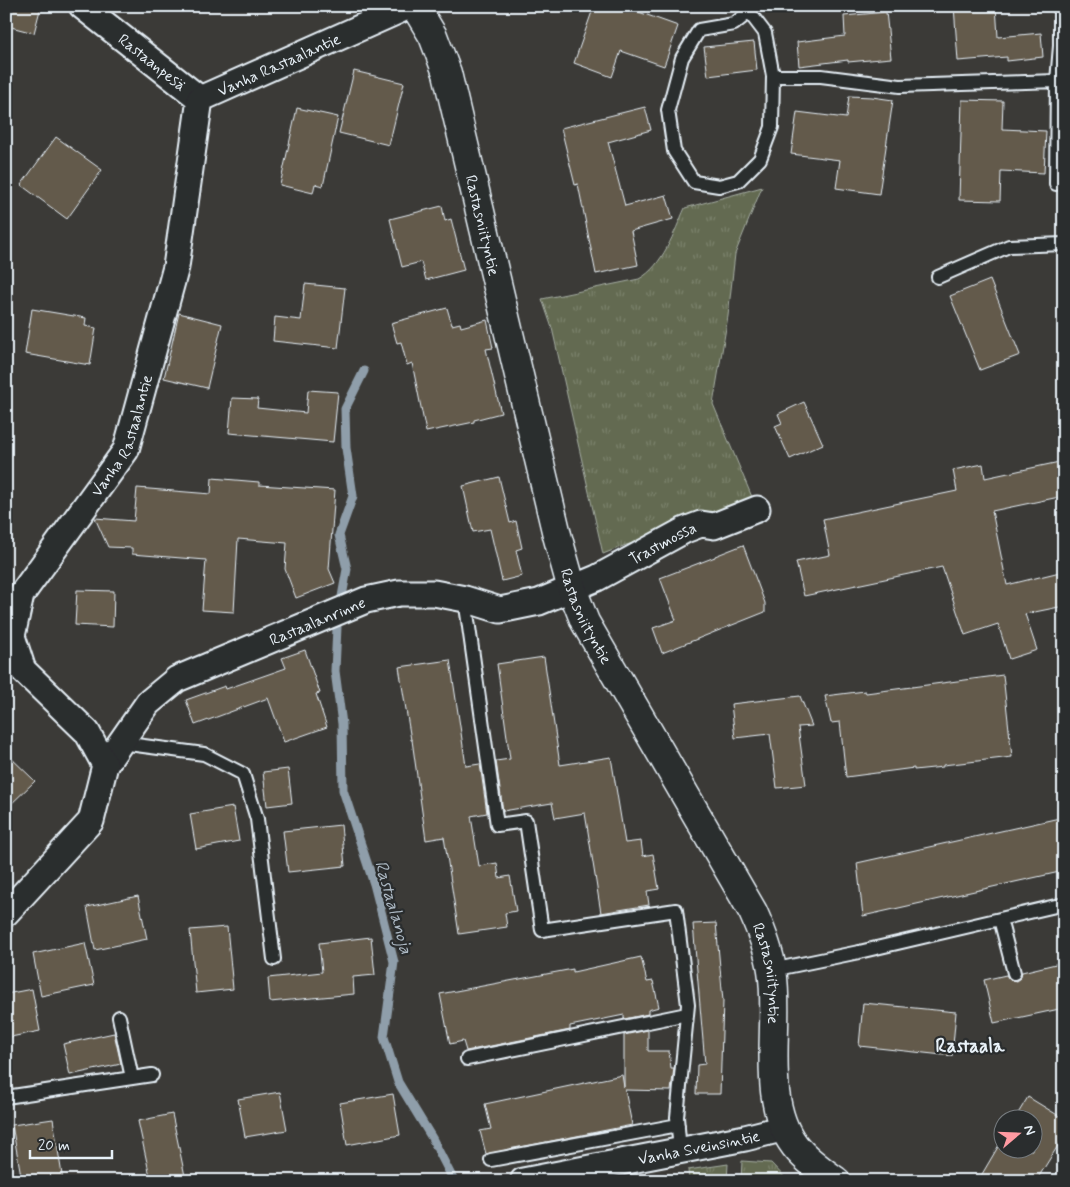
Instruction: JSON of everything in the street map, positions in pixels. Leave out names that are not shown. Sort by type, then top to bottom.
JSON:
[{"type":"street","name":"Rastaanpesä","points":[[82,6],[200,99]]},
{"type":"street","name":"Vanha Rastaalantie","points":[[105,765],[87,732],[24,670],[12,636],[21,595],[126,450],[176,267],[200,99],[409,6]]},
{"type":"street","name":"Rastasniityntie","points":[[415,6],[433,36],[447,73],[556,535],[572,589],[585,622],[753,912],[761,930],[772,970],[774,1070],[779,1111],[785,1128],[795,1146],[811,1162],[836,1181]]},
{"type":"street","name":"Trastmossa","points":[[572,589],[597,578],[685,530],[701,524],[714,526],[757,509]]},
{"type":"street","name":"Rastaalanrinne","points":[[105,765],[148,703],[177,678],[366,600],[399,593],[434,593],[464,599],[500,610],[539,602],[572,589]]},
{"type":"street","points":[[6,913],[91,821],[105,765]]},
{"type":"street","name":"Vanha Sveinsintie","points":[[523,1181],[745,1138],[785,1128]]},
{"type":"lane","points":[[1056,184],[1060,6]]},
{"type":"lane","points":[[750,9],[765,33],[773,76],[772,127],[760,159],[738,181],[719,186],[694,182],[674,151],[668,110],[676,76],[682,58],[699,30],[734,24],[750,9]]},
{"type":"lane","points":[[773,76],[821,76],[900,86],[1057,81]]},
{"type":"lane","points":[[938,277],[1009,246],[1064,244]]},
{"type":"lane","points":[[464,599],[497,825],[526,821],[542,930],[676,910],[688,1005],[677,1117],[680,1150]]},
{"type":"lane","points":[[121,742],[204,754],[243,774],[257,819],[274,959]]},
{"type":"lane","points":[[772,970],[1064,904]]},
{"type":"lane","points":[[1000,919],[1014,974]]},
{"type":"lane","points":[[467,1059],[687,1014]]},
{"type":"lane","points":[[119,1017],[132,1078]]},
{"type":"lane","points":[[6,1097],[152,1075]]},
{"type":"lane","points":[[491,1160],[678,1125]]},
{"type":"green space","points":[[762,187],[735,254],[728,316],[713,404],[757,509],[626,545],[603,554],[552,328],[542,299],[639,279],[655,266],[667,248],[685,208]]},
{"type":"green space","points":[[742,1161],[771,1163],[788,1181],[741,1181]]},
{"type":"green space","points":[[728,1164],[727,1181],[689,1181],[688,1170]]},
{"type":"green space","points":[[656,1175],[660,1181],[624,1181]]},
{"type":"building","points":[[13,6],[41,6],[34,33],[7,26]]},
{"type":"building","points":[[594,6],[637,6],[636,11],[678,26],[664,66],[621,51],[612,77],[574,63]]},
{"type":"building","points":[[954,6],[996,6],[998,37],[1041,33],[1043,57],[1007,61],[1007,57],[958,61]]},
{"type":"building","points":[[886,12],[891,58],[848,62],[848,60],[799,66],[797,42],[845,36],[844,16]]},
{"type":"building","points":[[754,42],[757,70],[708,76],[704,47]]},
{"type":"building","points":[[354,71],[404,83],[389,145],[339,133]]},
{"type":"building","points":[[849,96],[893,100],[879,194],[836,188],[840,160],[791,154],[797,112],[846,118]]},
{"type":"building","points":[[962,100],[1003,101],[1002,129],[1046,131],[1044,173],[1001,171],[1000,201],[959,200]]},
{"type":"building","points":[[645,107],[651,130],[608,142],[625,206],[666,195],[673,219],[631,231],[638,265],[596,274],[578,184],[575,185],[561,128]]},
{"type":"building","points":[[297,108],[338,117],[323,186],[315,184],[313,193],[280,185]]},
{"type":"building","points":[[56,137],[102,170],[67,219],[21,185]]},
{"type":"building","points":[[442,206],[445,221],[451,219],[464,270],[426,280],[421,262],[402,267],[390,219]]},
{"type":"building","points":[[990,280],[1020,355],[980,370],[950,296]]},
{"type":"building","points":[[305,284],[345,288],[338,348],[273,341],[275,317],[301,320]]},
{"type":"building","points":[[447,308],[452,325],[460,323],[461,327],[487,320],[493,348],[486,349],[501,413],[474,420],[474,422],[426,432],[412,363],[407,365],[401,342],[397,343],[391,323]]},
{"type":"building","points":[[32,309],[86,318],[85,326],[96,328],[90,365],[25,354]]},
{"type":"building","points":[[179,313],[222,324],[207,388],[164,378]]},
{"type":"building","points":[[308,390],[338,392],[333,442],[229,433],[232,398],[258,399],[257,408],[306,413]]},
{"type":"building","points":[[804,402],[823,444],[790,459],[775,426],[782,423],[778,414]]},
{"type":"building","points":[[1064,461],[1064,496],[992,511],[1007,585],[1064,571],[1064,606],[1025,614],[1037,650],[1009,659],[998,624],[965,635],[942,567],[804,596],[796,562],[830,555],[823,519],[957,491],[953,470],[983,464],[985,478]]},
{"type":"building","points":[[499,477],[510,523],[516,521],[522,548],[516,550],[522,576],[502,581],[490,529],[473,532],[463,486]]},
{"type":"building","points":[[212,478],[259,482],[259,485],[335,490],[329,569],[335,583],[296,598],[285,569],[287,543],[238,539],[234,612],[202,610],[206,560],[132,554],[132,548],[108,547],[95,518],[134,521],[137,488],[211,494]]},
{"type":"building","points":[[743,545],[765,603],[765,612],[662,653],[653,628],[676,620],[660,578]]},
{"type":"building","points":[[77,590],[114,591],[113,627],[75,625]]},
{"type":"building","points":[[305,650],[320,693],[316,694],[327,727],[284,742],[268,698],[195,725],[186,700],[225,686],[226,689],[286,668],[282,658]]},
{"type":"building","points":[[544,657],[560,765],[611,757],[625,843],[641,841],[643,856],[653,854],[659,889],[647,891],[649,905],[601,913],[585,813],[555,818],[552,803],[503,811],[496,761],[510,759],[497,664]]},
{"type":"building","points":[[450,660],[466,766],[480,764],[487,813],[471,816],[479,866],[497,863],[499,878],[510,876],[516,911],[505,913],[507,927],[459,934],[444,837],[426,840],[412,740],[399,667]]},
{"type":"building","points":[[1003,675],[1012,757],[943,765],[943,767],[914,770],[914,768],[846,777],[840,722],[831,723],[825,696],[865,691],[866,693]]},
{"type":"building","points":[[800,696],[812,726],[798,727],[806,785],[777,788],[770,734],[735,738],[731,704]]},
{"type":"building","points":[[6,753],[35,781],[6,809]]},
{"type":"building","points":[[288,769],[292,803],[267,806],[263,772]]},
{"type":"building","points":[[233,807],[239,841],[196,849],[190,814]]},
{"type":"building","points":[[1064,817],[1064,871],[863,916],[857,863]]},
{"type":"building","points":[[341,825],[345,866],[288,872],[283,831]]},
{"type":"building","points":[[138,896],[147,939],[95,950],[87,907]]},
{"type":"building","points":[[716,923],[723,1001],[720,1094],[696,1094],[697,1065],[705,1064],[693,924]]},
{"type":"building","points":[[227,927],[233,989],[196,993],[190,930]]},
{"type":"building","points":[[371,937],[375,975],[353,977],[354,994],[270,1002],[268,978],[322,972],[319,943]]},
{"type":"building","points":[[85,943],[94,985],[41,996],[33,954]]},
{"type":"building","points":[[641,957],[647,982],[653,981],[659,1007],[648,1010],[648,1014],[624,1019],[624,1015],[570,1026],[570,1030],[466,1051],[463,1041],[450,1044],[440,994],[573,969],[573,972]]},
{"type":"building","points":[[1064,962],[1064,1008],[994,1023],[984,980],[1006,975],[1009,979],[1016,981],[1020,978],[1022,972]]},
{"type":"building","points":[[32,989],[40,1031],[6,1038],[6,994]]},
{"type":"building","points":[[863,1003],[956,1012],[952,1056],[859,1046]]},
{"type":"building","points":[[648,1030],[648,1051],[669,1051],[671,1068],[674,1068],[671,1091],[625,1090],[632,1125],[486,1154],[480,1131],[491,1129],[485,1104],[622,1075],[624,1087],[624,1035]]},
{"type":"building","points":[[114,1033],[121,1064],[70,1075],[63,1044]]},
{"type":"building","points":[[280,1092],[287,1130],[245,1137],[238,1099]]},
{"type":"building","points":[[393,1094],[400,1135],[347,1145],[340,1103]]},
{"type":"building","points":[[1028,1097],[1064,1119],[1064,1136],[1036,1181],[978,1181],[992,1157],[992,1160],[1042,1160],[1042,1110],[1020,1110]]},
{"type":"building","points":[[172,1114],[186,1181],[151,1181],[138,1121]]},
{"type":"building","points":[[53,1119],[63,1181],[22,1181],[12,1125]]},
{"type":"waterway","name":"Rastaalanoja","points":[[341,602],[347,569],[339,535],[353,496],[346,448],[345,409],[364,371]]},
{"type":"waterway","name":"Rastaalanoja","points":[[337,627],[335,671],[342,724],[343,790],[374,884],[394,962],[384,1037],[398,1082],[432,1138],[454,1181]]},
{"type":"district","name":"Rastaala","points":[[970,1045]]}]
